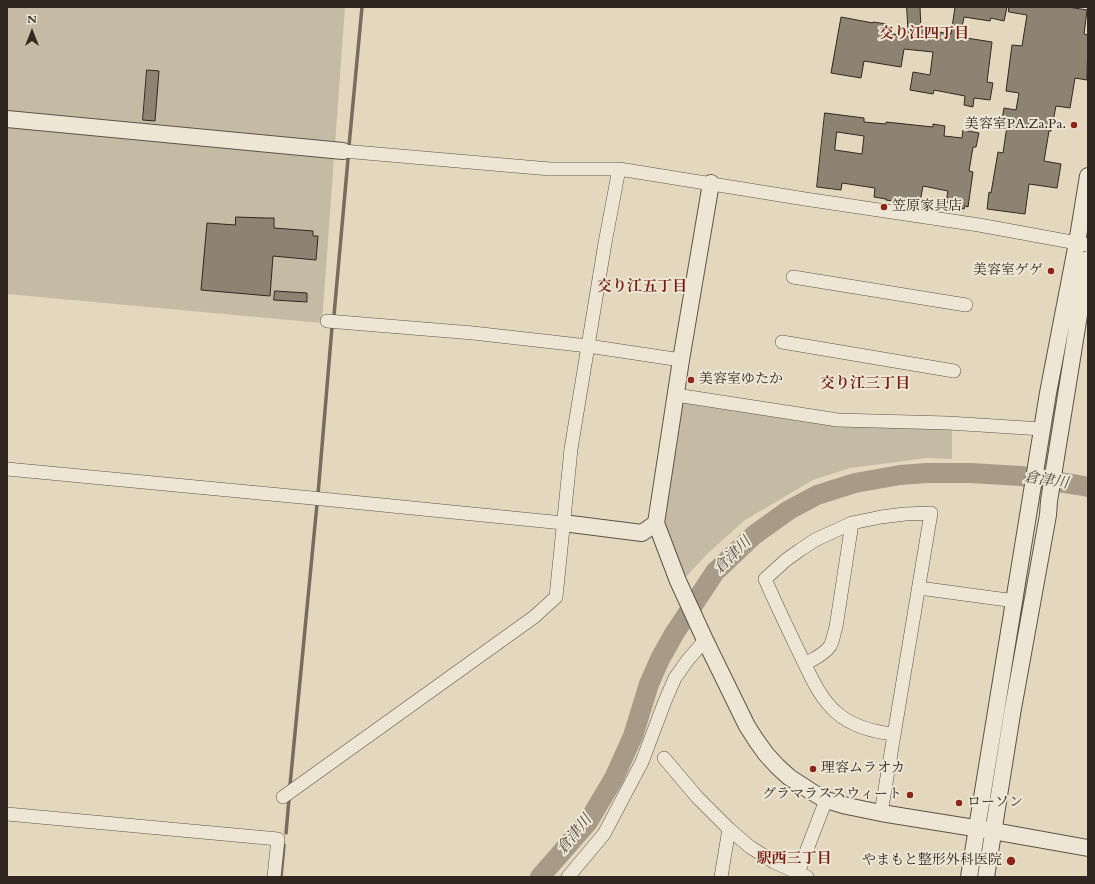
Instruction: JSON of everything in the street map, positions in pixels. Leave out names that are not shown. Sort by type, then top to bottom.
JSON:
[{"type":"street","points":[[7,119],[550,169],[619,169],[978,225],[1082,244]]},
{"type":"street","points":[[283,797],[534,617],[556,597],[571,449],[605,243],[619,169]]},
{"type":"street","points":[[969,877],[1048,393],[1082,244],[1088,176]]},
{"type":"street","points":[[711,183],[681,360],[656,523],[678,581],[742,716],[756,740],[777,766],[789,777],[826,800],[881,813],[1088,848]]},
{"type":"street","points":[[986,877],[1014,706],[1048,515],[1088,259]]},
{"type":"street","points":[[793,277],[966,305]]},
{"type":"street","points":[[327,321],[473,333],[588,346],[681,360]]},
{"type":"street","points":[[782,342],[954,371]]},
{"type":"street","points":[[676,395],[838,420],[948,423],[1042,429]]},
{"type":"street","points":[[7,469],[563,523],[642,533],[656,523]]},
{"type":"street","points":[[881,813],[931,513],[880,517],[852,523],[815,540],[786,560],[764,579],[805,664],[820,693],[829,706],[849,721],[862,727],[876,732],[894,734]]},
{"type":"street","points":[[805,664],[822,654],[830,647],[833,638],[852,523]]},
{"type":"street","points":[[919,588],[1014,601]]},
{"type":"street","points":[[568,877],[604,834],[642,762],[665,700],[675,678],[703,636]]},
{"type":"street","points":[[664,758],[697,797],[729,830],[762,855],[801,876],[826,800]]},
{"type":"street","points":[[7,814],[278,839],[274,877]]},
{"type":"street","points":[[721,877],[729,830]]},
{"type":"shaded area","points":[[7,7],[345,7],[322,323],[7,294]]},
{"type":"shaded area","points":[[680,400],[952,429],[952,459],[927,458],[850,468],[813,480],[745,520],[707,554],[684,579],[661,521]]},
{"type":"building","points":[[907,7],[920,7],[921,29],[951,34],[955,7],[1007,7],[1004,21],[991,18],[990,21],[964,17],[960,37],[992,42],[987,82],[993,83],[990,100],[974,98],[973,107],[964,105],[965,96],[934,90],[933,94],[910,90],[913,72],[930,75],[933,52],[904,49],[901,67],[864,61],[861,78],[831,73],[841,17],[887,24],[886,33],[908,36]]},
{"type":"building","points":[[1009,7],[1068,7],[1087,10],[1084,34],[1088,35],[1087,80],[1075,78],[1070,108],[1056,106],[1051,131],[1049,131],[1044,161],[1061,164],[1057,188],[1029,184],[1025,214],[987,209],[989,192],[991,193],[998,152],[1003,153],[1007,126],[1001,125],[1004,108],[1016,110],[1019,93],[1006,91],[1012,45],[1022,46],[1027,15],[1009,12]]},
{"type":"building","points":[[147,70],[159,71],[155,121],[143,120]]},
{"type":"building","points":[[825,113],[864,118],[864,122],[886,124],[886,122],[933,127],[933,124],[945,126],[944,136],[962,138],[963,130],[979,133],[976,147],[973,147],[969,171],[973,172],[968,207],[965,206],[964,209],[955,208],[956,204],[946,202],[948,191],[923,186],[919,207],[899,204],[899,202],[874,197],[875,188],[842,183],[841,190],[817,187]],"holes":[[[837,132],[864,136],[862,154],[835,150]]]},
{"type":"building","points":[[236,217],[274,218],[274,228],[313,231],[313,236],[318,236],[316,260],[273,256],[270,296],[201,290],[207,223],[235,225]]},
{"type":"building","points":[[275,291],[307,293],[307,302],[274,300]]},
{"type":"waterway","points":[[349,146],[362,7]]},
{"type":"waterway","points":[[334,315],[348,159]]},
{"type":"waterway","points":[[319,494],[332,327]]},
{"type":"waterway","name":"倉津川","points":[[540,877],[588,822],[614,778],[633,736],[649,684],[660,659],[674,634],[715,572],[754,535],[789,510],[817,495],[855,483],[900,475],[927,473],[970,473],[1021,476],[1088,487]]},
{"type":"waterway","points":[[290,785],[317,504]]},
{"type":"waterway","points":[[286,833],[289,799]]},
{"type":"waterway","points":[[281,877],[284,845]]},
{"type":"place","name":"美容室PA.Za.Pa.","points":[[1074,125]]},
{"type":"place","name":"笠原家具店","points":[[884,207]]},
{"type":"place","name":"美容室ゲゲ","points":[[1051,271]]},
{"type":"place","name":"美容室ゆたか","points":[[691,380]]},
{"type":"place","name":"理容ムラオカ","points":[[813,769]]},
{"type":"place","name":"グラマラススウィート","points":[[910,795]]},
{"type":"place","name":"ローソン","points":[[959,803]]},
{"type":"place","name":"やまもと整形外科医院","points":[[1011,861]]},
{"type":"district","name":"交り江四丁目","points":[[924,35]]},
{"type":"district","name":"交り江五丁目","points":[[642,288]]},
{"type":"district","name":"交り江三丁目","points":[[865,385]]},
{"type":"district","name":"駅西三丁目","points":[[794,860]]}]
